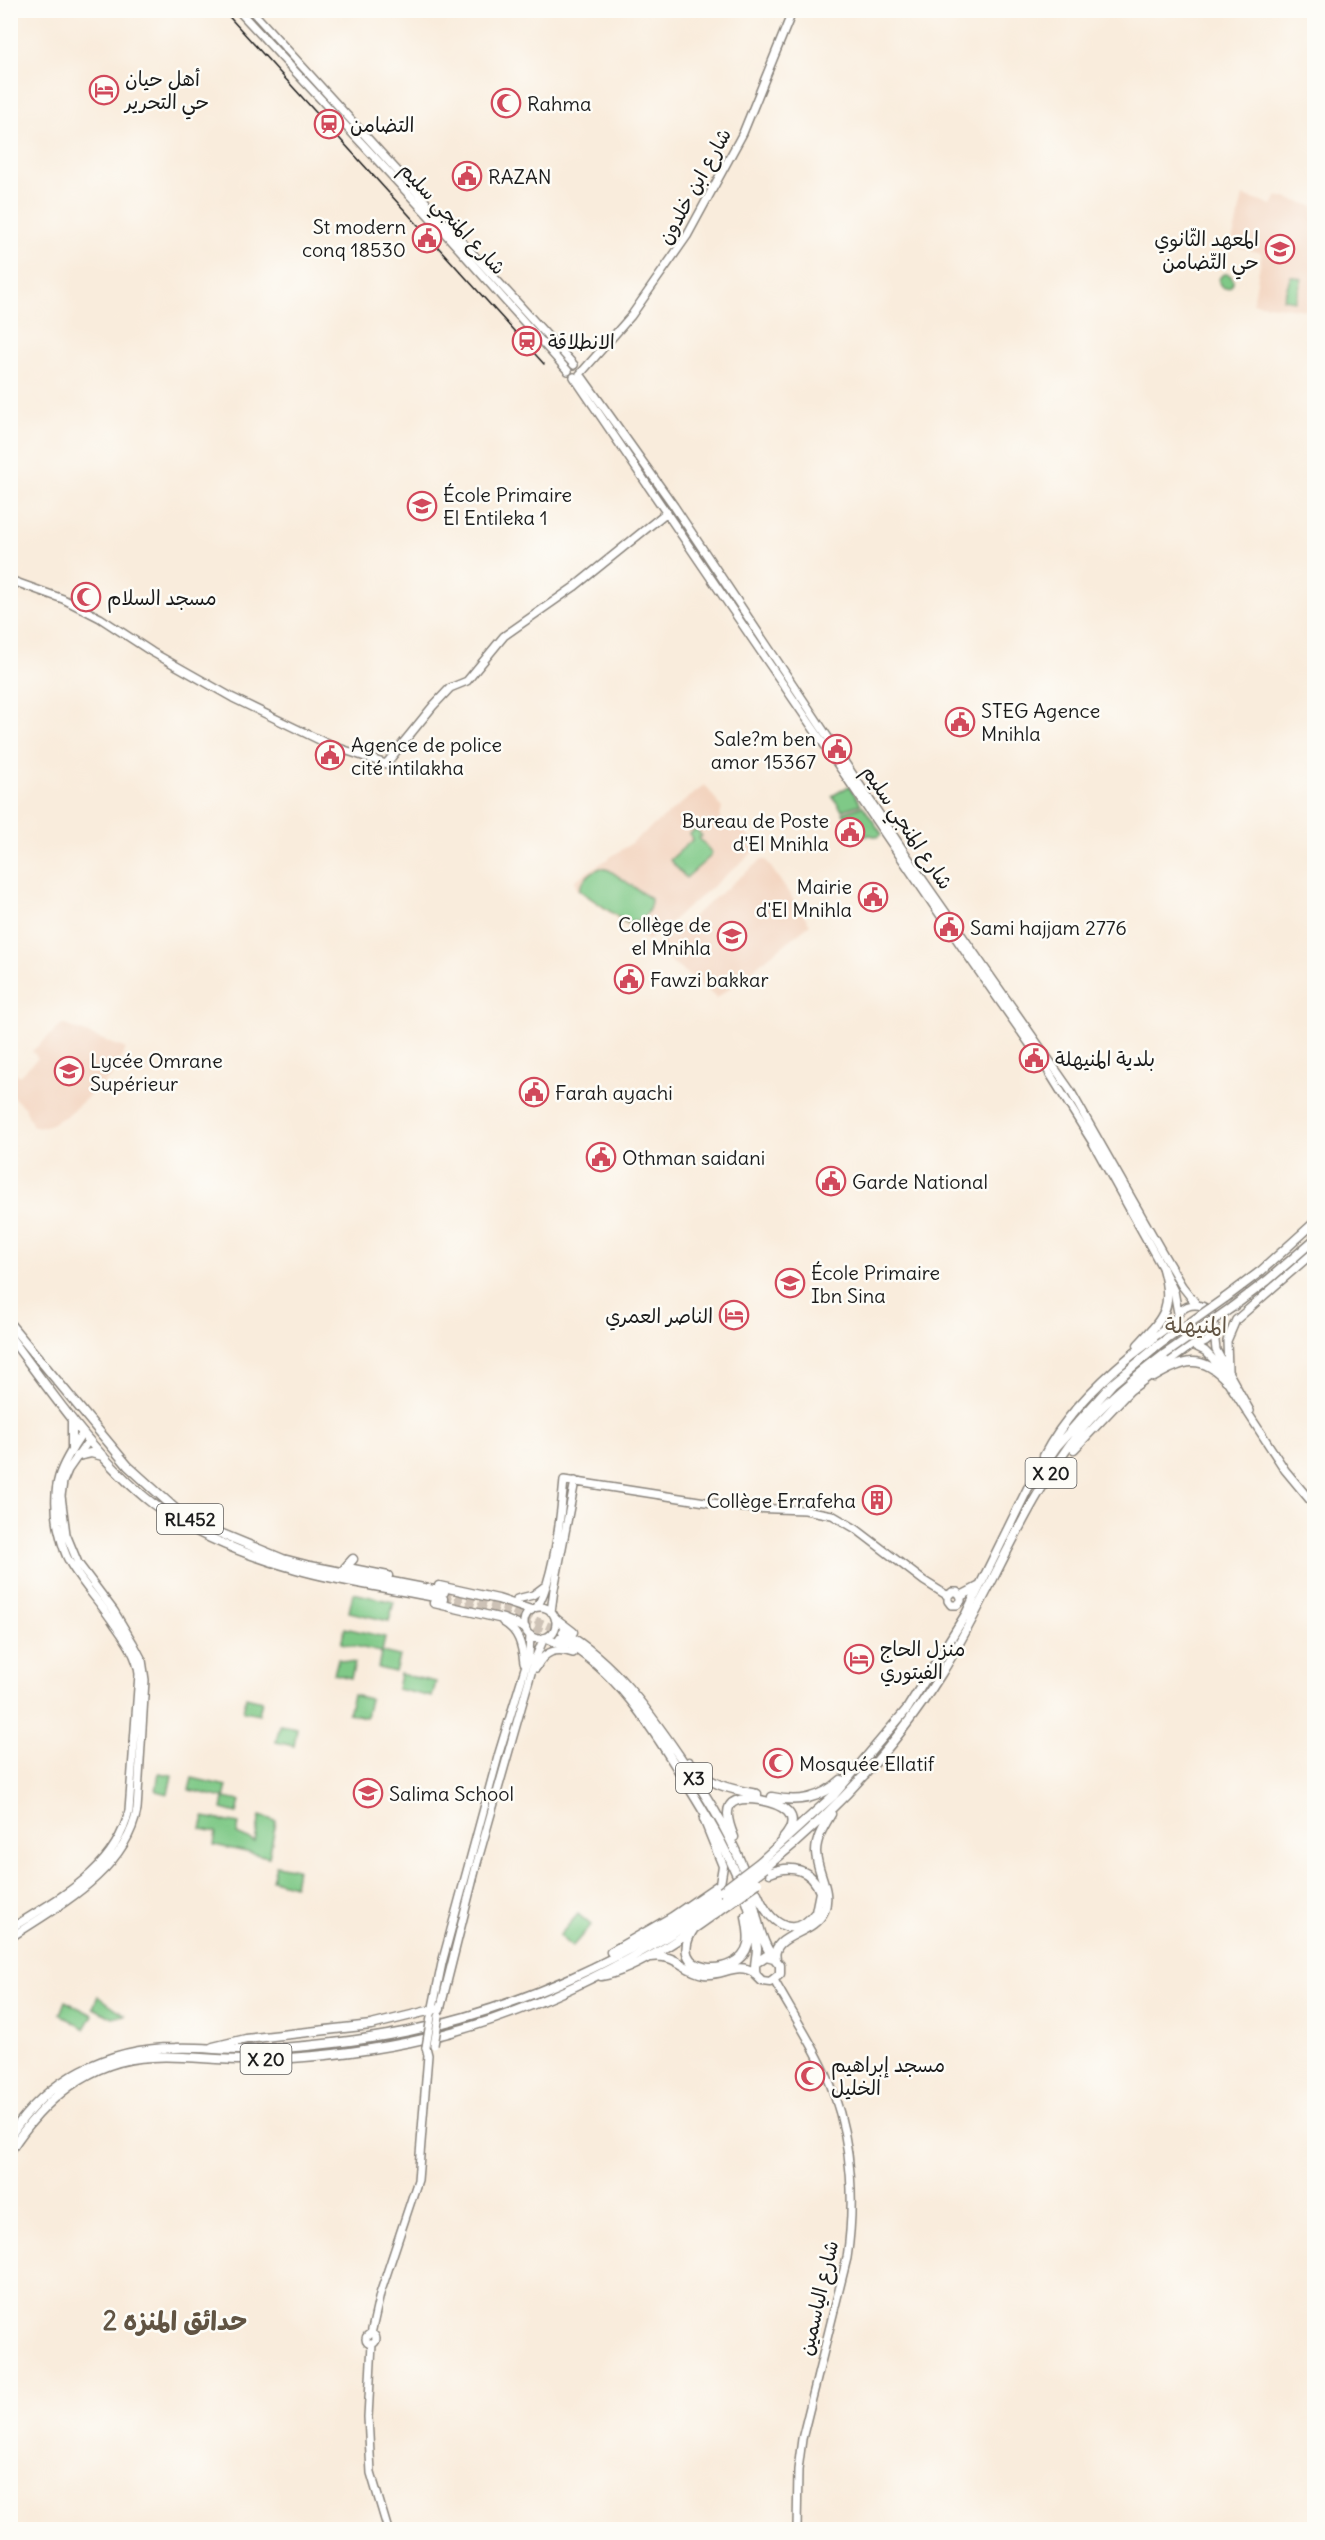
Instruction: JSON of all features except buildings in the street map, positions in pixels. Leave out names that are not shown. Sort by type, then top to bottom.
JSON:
[{"type":"highway","name":"X 20","points":[[1028,1488],[1074,1425],[1112,1384],[1160,1344],[1261,1271],[1314,1223]]},
{"type":"highway","name":"X 20","points":[[10,2151],[31,2121],[54,2098],[84,2077],[121,2062],[152,2057],[243,2060],[305,2057],[410,2042],[489,2020],[594,1977],[725,1903],[787,1850],[836,1803],[879,1757],[914,1714],[941,1674],[1042,1486],[1082,1430],[1122,1388],[1268,1280],[1314,1240]]},
{"type":"highway","points":[[1111,1373],[1160,1322],[1166,1312],[1168,1288],[1163,1269]]},
{"type":"highway","name":"X 20","points":[[10,2136],[46,2094],[70,2076],[92,2064],[119,2055],[152,2049],[243,2050],[298,2046],[408,2031],[483,2012],[580,1974],[628,1949],[722,1891],[765,1868],[891,1729],[920,1690],[966,1614],[1028,1488],[1065,1422],[1111,1373],[1177,1316]]},
{"type":"highway","name":"RL452","points":[[10,1324],[90,1433],[105,1457],[150,1501],[198,1532],[267,1561],[347,1580],[443,1596],[310,1566],[269,1554],[180,1513],[139,1477],[110,1446],[90,1433],[71,1415],[10,1337]]},
{"type":"highway","name":"X 20","points":[[1042,1486],[1059,1464],[1122,1399],[1156,1370],[1193,1346]]},
{"type":"highway","points":[[1122,1399],[1164,1371],[1183,1362],[1206,1364],[1226,1380]]},
{"type":"highway","points":[[71,1415],[75,1452],[105,1457]]},
{"type":"highway","points":[[269,1554],[363,1571],[534,1609]]},
{"type":"highway","points":[[345,1568],[353,1558]]},
{"type":"highway","points":[[363,1571],[383,1565]]},
{"type":"highway","points":[[347,1580],[363,1587],[492,1617],[527,1631]]},
{"type":"highway","points":[[961,1596],[980,1585]]},
{"type":"highway","points":[[554,1616],[614,1664],[642,1696],[652,1716]]},
{"type":"highway","name":"X3","points":[[756,1963],[754,1929],[745,1897],[723,1844],[697,1799],[637,1707],[609,1675],[561,1635],[608,1665],[660,1728],[714,1810],[744,1869],[755,1902],[763,1940],[775,1959]]},
{"type":"highway","points":[[545,1638],[573,1653],[603,1677],[658,1738]]},
{"type":"highway","points":[[660,1728],[696,1771],[715,1784],[789,1800],[814,1797],[837,1784],[869,1753]]},
{"type":"highway","points":[[594,1977],[614,1973],[640,1960],[695,1928],[725,1903],[758,1883],[765,1868],[788,1833],[790,1815],[779,1804],[744,1798],[736,1800],[729,1806],[726,1814],[742,1855],[744,1869],[771,1919],[795,1926],[812,1917],[820,1899],[818,1887],[813,1879],[795,1868],[765,1868]]},
{"type":"highway","points":[[525,1997],[545,1983],[595,1961],[637,1937],[720,1884],[723,1866],[697,1799]]},
{"type":"highway","points":[[640,1960],[665,1957],[706,1974],[738,1968],[749,1969],[762,1981],[774,1980],[780,1970],[775,1959],[778,1944],[816,1923],[824,1909],[826,1893],[818,1862],[817,1846],[821,1832],[836,1803]]},
{"type":"highway","points":[[695,1928],[687,1946],[687,1953],[693,1963],[709,1969],[735,1961],[746,1950],[749,1939],[745,1897]]},
{"type":"highway","points":[[755,1973],[756,1963],[766,1956],[775,1959]]},
{"type":"highway","points":[[204,2049],[246,2039],[371,2025],[435,2013]]},
{"type":"street","name":"شارع المنجي سليم","points":[[238,10],[576,371],[667,512],[904,863],[1064,1094],[1163,1269],[1174,1292],[1177,1316]]},
{"type":"street","name":"شارع المنجي سليم","points":[[251,10],[576,371],[674,506],[921,877],[1070,1090],[1182,1286],[1197,1305]]},
{"type":"street","name":"شارع ابن خلدون","points":[[576,371],[594,360],[631,316],[693,226],[743,133],[793,10]]},
{"type":"street","points":[[10,580],[63,598],[233,698],[330,745],[386,764],[433,706],[450,688],[466,681],[504,636],[574,586],[667,512]]},
{"type":"street","points":[[1228,1370],[1227,1341],[1236,1320],[1314,1252]]},
{"type":"street","points":[[1258,1426],[1216,1350],[1215,1320],[1212,1314],[1197,1305],[1186,1306],[1177,1316],[1177,1336],[1209,1355],[1285,1470],[1314,1505]]},
{"type":"street","points":[[1193,1346],[1207,1342],[1214,1332]]},
{"type":"street","points":[[10,1929],[84,1882],[96,1870],[106,1858],[122,1830],[130,1804],[138,1669],[133,1654],[122,1635],[71,1565],[64,1550],[56,1509],[56,1485],[60,1469],[90,1433]]},
{"type":"street","points":[[10,1938],[86,1887],[99,1875],[113,1858],[132,1826],[137,1810],[145,1671],[130,1638],[78,1563],[67,1540],[61,1489],[75,1452]]},
{"type":"street","points":[[388,2529],[370,2473],[368,2417],[372,2344],[376,2339],[371,2334],[380,2294],[418,2180],[428,2055],[442,1963],[499,1753],[525,1668],[530,1648],[525,1620],[534,1609],[546,1584],[564,1480],[744,1508],[806,1510],[832,1515],[856,1529],[924,1581],[948,1596],[948,1601],[954,1605],[961,1601],[961,1596],[954,1592],[948,1596]]},
{"type":"street","points":[[435,2013],[535,1659],[545,1638],[555,1628],[554,1616],[575,1481]]},
{"type":"street","points":[[517,1599],[533,1595],[546,1584]]},
{"type":"street","points":[[534,1609],[545,1608],[554,1616]]},
{"type":"street","points":[[492,1617],[508,1625],[517,1635],[522,1645],[525,1668]]},
{"type":"street","points":[[527,1631],[537,1638],[545,1638]]},
{"type":"street","points":[[530,1677],[540,1659],[547,1652],[559,1650],[573,1653]]},
{"type":"street","name":"شارع الياسمين","points":[[774,1980],[834,2095],[848,2154],[851,2184],[850,2237],[847,2258],[802,2439],[798,2470],[797,2529]]},
{"type":"shaded area","name":"المعهد الثّانوي حي التّضامن","points":[[1243,196],[1272,205],[1277,196],[1314,206],[1314,278],[1306,310],[1253,303],[1262,253],[1231,246]]},
{"type":"shaded area","points":[[705,785],[722,808],[720,817],[730,831],[743,830],[758,848],[648,941],[576,889],[575,880],[626,847]]},
{"type":"shaded area","name":"Collège de el Mnihla","points":[[761,860],[766,860],[810,924],[717,998],[654,948]]},
{"type":"shaded area","name":"Lycée Omrane Supérieur","points":[[63,1024],[126,1049],[111,1077],[66,1116],[47,1126],[33,1127],[25,1108],[11,1095],[11,1067],[19,1076],[38,1058],[32,1051]]},
{"type":"green space","points":[[1223,274],[1229,274],[1233,281],[1229,288],[1223,288],[1219,284],[1219,278]]},
{"type":"green space","points":[[1291,276],[1302,279],[1295,301],[1283,299]]},
{"type":"green space","points":[[849,786],[861,804],[842,810],[832,796]]},
{"type":"green space","points":[[863,806],[882,834],[878,837],[870,835],[859,838],[843,813]]},
{"type":"green space","points":[[696,829],[702,836],[699,838],[711,852],[711,856],[686,878],[670,860],[692,840],[690,834]]},
{"type":"green space","points":[[601,868],[609,870],[651,899],[649,909],[644,916],[637,921],[627,923],[579,890],[587,876]]},
{"type":"green space","points":[[353,1593],[394,1602],[389,1621],[349,1612]]},
{"type":"green space","points":[[345,1628],[385,1637],[382,1652],[399,1656],[395,1672],[378,1668],[381,1652],[341,1643]]},
{"type":"green space","points":[[338,1659],[355,1663],[351,1678],[334,1674]]},
{"type":"green space","points":[[400,1674],[436,1682],[432,1697],[397,1689]]},
{"type":"green space","points":[[353,1695],[370,1699],[366,1717],[348,1713]]},
{"type":"green space","points":[[246,1697],[262,1701],[259,1714],[243,1711]]},
{"type":"green space","points":[[280,1725],[297,1728],[294,1746],[276,1742]]},
{"type":"green space","points":[[159,1773],[172,1775],[168,1794],[156,1791]]},
{"type":"green space","points":[[192,1778],[227,1786],[224,1798],[189,1790]]},
{"type":"green space","points":[[224,1798],[240,1801],[237,1813],[222,1809]]},
{"type":"green space","points":[[260,1816],[276,1821],[269,1857],[214,1845],[216,1832],[201,1829],[204,1817],[239,1824],[237,1834],[255,1842]]},
{"type":"green space","points":[[276,1865],[297,1869],[294,1886],[272,1880]]},
{"type":"green space","points":[[578,1914],[591,1925],[572,1947],[559,1936]]},
{"type":"green space","points":[[98,1996],[125,2015],[113,2018],[93,2008]]},
{"type":"green space","points":[[65,2001],[93,2015],[85,2029],[60,2014]]},
{"type":"tunnel","points":[[444,1592],[506,1608],[563,1632]]},
{"type":"tunnel","points":[[443,1599],[505,1615],[560,1639]]},
{"type":"tram line","points":[[223,10],[544,364]]},
{"type":"place","name":"أهل حيان حي التحرير","points":[[104,90]]},
{"type":"place","name":"Rahma","points":[[506,103]]},
{"type":"place","name":"التضامن","points":[[329,124]]},
{"type":"place","name":"RAZAN","points":[[467,176]]},
{"type":"place","name":"St modern conq 18530","points":[[427,238]]},
{"type":"place","name":"المعهد الثّانوي حي التّضامن","points":[[1280,249]]},
{"type":"place","name":"الانطلاقة","points":[[527,341]]},
{"type":"place","name":"École Primaire El Entileka 1","points":[[422,506]]},
{"type":"place","name":"مسجد السلام","points":[[86,597]]},
{"type":"place","name":"STEG Agence Mnihla","points":[[960,722]]},
{"type":"place","name":"Sale?m ben amor 15367","points":[[837,749]]},
{"type":"place","name":"Agence de police cité intilakha","points":[[330,755]]},
{"type":"place","name":"Bureau de Poste d'El Mnihla","points":[[850,832]]},
{"type":"place","name":"Mairie d'El Mnihla","points":[[873,897]]},
{"type":"place","name":"Sami hajjam 2776","points":[[949,927]]},
{"type":"place","name":"Collège de el Mnihla","points":[[732,936]]},
{"type":"place","name":"Fawzi bakkar","points":[[629,979]]},
{"type":"place","name":"بلدية المنيهلة","points":[[1034,1058]]},
{"type":"place","name":"Lycée Omrane Supérieur","points":[[69,1071]]},
{"type":"place","name":"Farah ayachi","points":[[534,1092]]},
{"type":"place","name":"Othman saidani","points":[[601,1157]]},
{"type":"place","name":"Garde National","points":[[831,1181]]},
{"type":"place","name":"École Primaire Ibn Sina","points":[[790,1283]]},
{"type":"place","name":"الناصر العمري","points":[[734,1315]]},
{"type":"place","name":"Collège Errafeha","points":[[877,1500]]},
{"type":"place","name":"منزل الحاج الفيتوري","points":[[859,1659]]},
{"type":"place","name":"Mosquée Ellatif","points":[[778,1763]]},
{"type":"place","name":"Salima School","points":[[368,1793]]},
{"type":"place","name":"مسجد إبراهيم الخليل","points":[[810,2076]]},
{"type":"district","name":"المنيهلة","points":[[1196,1325]]},
{"type":"district","name":"حدائق المنزه 2","points":[[175,2320]]}]
